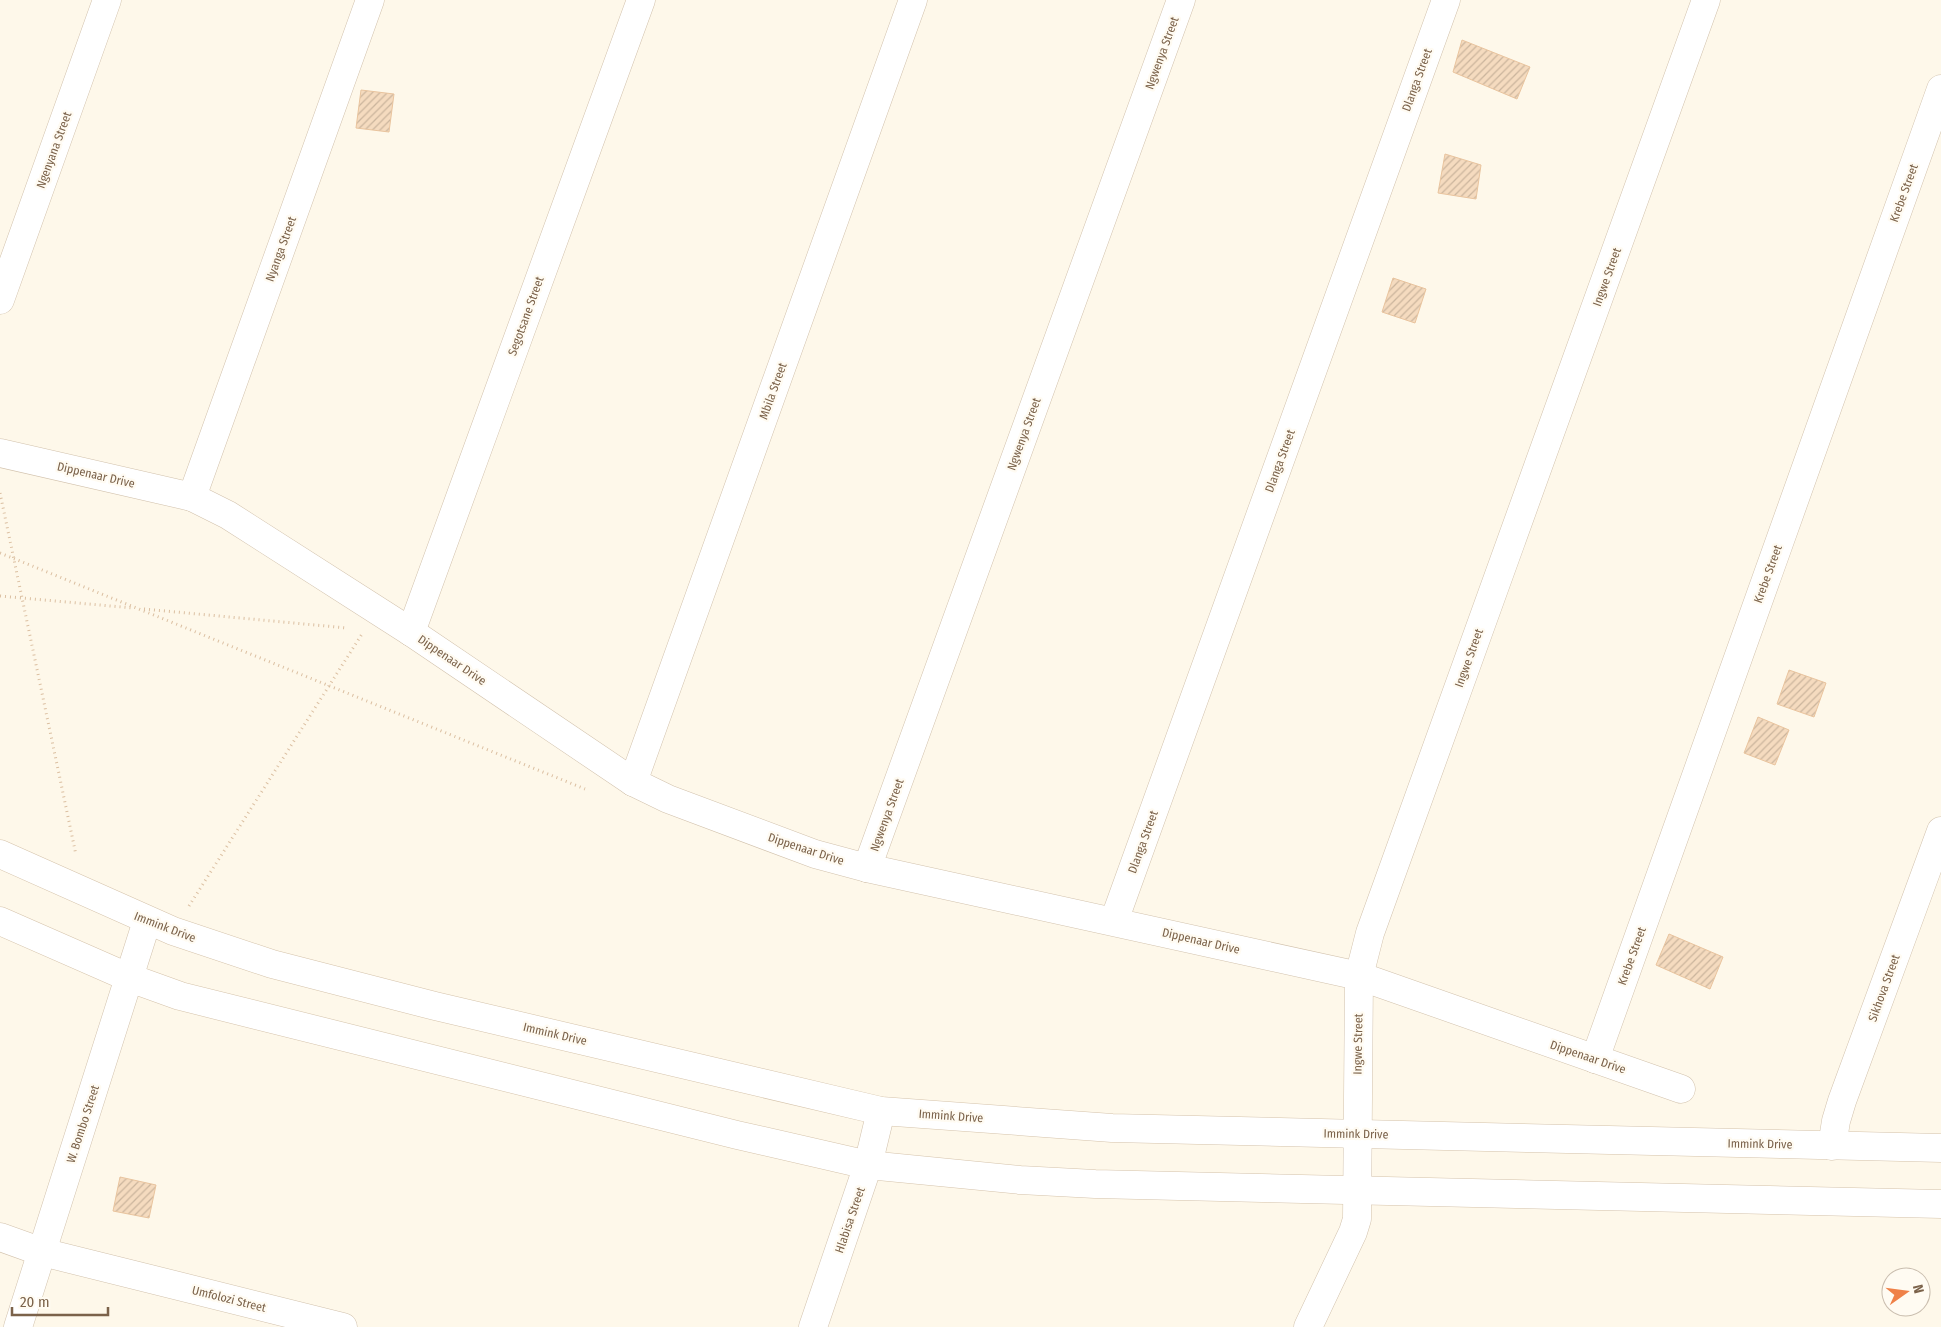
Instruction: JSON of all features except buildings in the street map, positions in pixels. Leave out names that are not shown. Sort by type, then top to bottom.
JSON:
[{"type":"street","name":"Ngenyana Street","points":[[0,300],[107,0]]},
{"type":"street","name":"Nyanga Street","points":[[192,497],[370,0]]},
{"type":"street","name":"Segotsane Street","points":[[411,632],[641,0]]},
{"type":"street","name":"Mbila Street","points":[[633,782],[913,0]]},
{"type":"street","name":"Ngwenya Street","points":[[867,868],[1181,0]]},
{"type":"street","name":"Dlanga Street","points":[[1114,921],[1446,0]]},
{"type":"street","name":"Ingwe Street","points":[[1308,1327],[1354,1232],[1357,1219],[1356,1134],[1359,976],[1370,933],[1706,0]]},
{"type":"street","name":"Krebe Street","points":[[1595,1060],[1941,89]]},
{"type":"street","name":"Dippenaar Drive","points":[[0,452],[192,497],[228,515],[371,620],[411,632],[633,782],[668,799],[816,854],[867,868],[1359,976],[1681,1089]]},
{"type":"street","name":"Sikhova Street","points":[[1832,1146],[1842,1100],[1941,834]]},
{"type":"street","name":"Immink Drive","points":[[0,854],[147,921],[272,964],[435,1006],[881,1111],[1112,1128],[1941,1148]]},
{"type":"street","points":[[0,920],[130,978],[190,999],[736,1135],[868,1165],[1020,1180],[1095,1184],[1941,1204]]},
{"type":"street","name":"W. Bombo Street","points":[[18,1327],[147,921]]},
{"type":"street","name":"Hlabisa Street","points":[[814,1327],[868,1165],[881,1111]]},
{"type":"street","name":"Umfolozi Street","points":[[0,1237],[42,1252],[288,1320],[342,1327]]},
{"type":"path","points":[[0,493],[84,892]]},
{"type":"path","points":[[0,553],[587,790]]},
{"type":"path","points":[[0,596],[138,608],[371,620],[173,931]]}]
